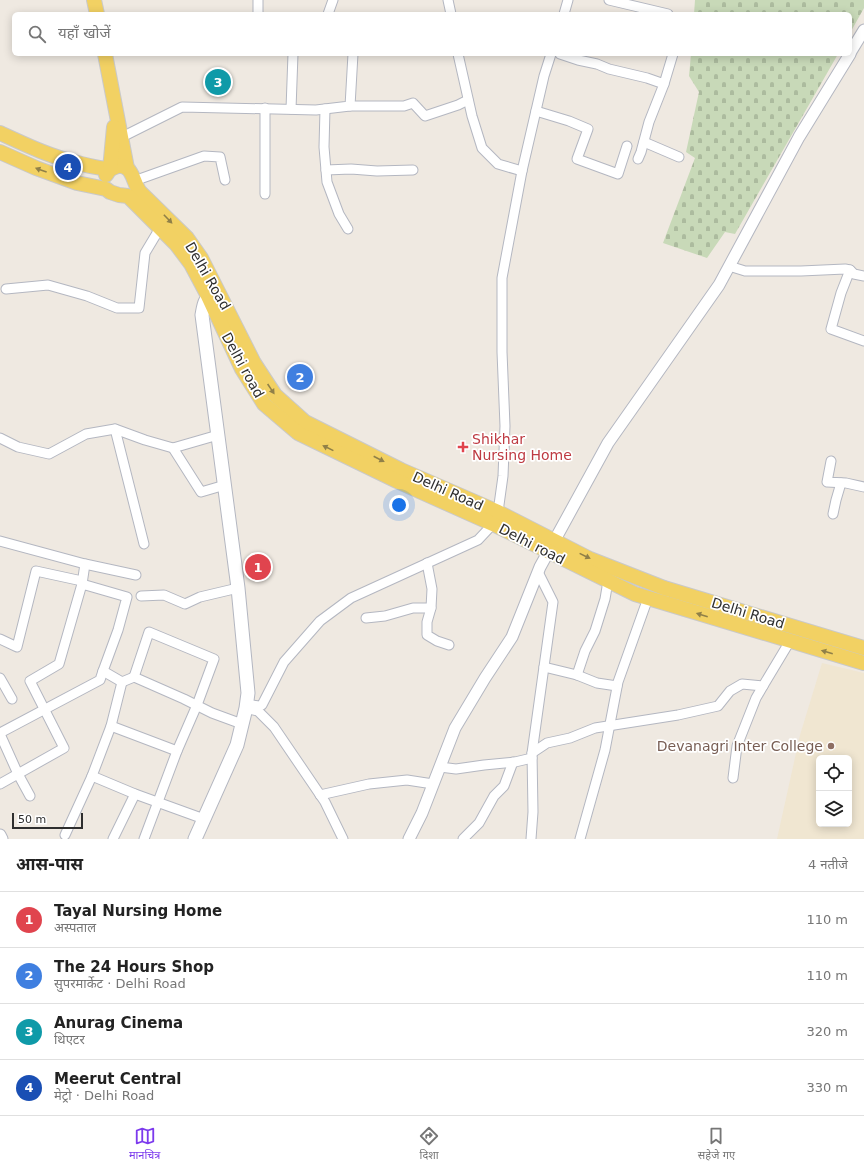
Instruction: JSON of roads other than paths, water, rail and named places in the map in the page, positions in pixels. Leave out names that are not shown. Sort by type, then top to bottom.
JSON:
[{"type":"main road","points":[[94,0],[97,12]]},
{"type":"main road","points":[[105,56],[115,111],[110,169]]},
{"type":"main road","name":"Delhi Road","points":[[115,111],[127,168],[132,173],[137,186],[187,238],[201,258],[213,294],[223,315],[275,395],[305,422],[551,546],[590,559],[664,588],[864,648]]},
{"type":"main road","points":[[0,133],[44,153],[78,163],[110,169]]},
{"type":"main road","name":"Delhi Road","points":[[0,152],[36,168],[77,183],[106,189],[119,195],[128,196],[176,244],[213,294]]},
{"type":"main road","points":[[106,189],[106,175],[110,169],[115,166],[127,168]]},
{"type":"main road","points":[[195,839],[237,745],[248,693],[238,588],[202,315],[204,304],[213,294]]},
{"type":"main road","points":[[205,333],[223,315]]},
{"type":"main road","name":"Delhi road","points":[[551,546],[608,581],[634,594],[864,663]]},
{"type":"street","points":[[258,0],[258,12]]},
{"type":"street","points":[[329,12],[333,0]]},
{"type":"street","points":[[448,0],[451,12]]},
{"type":"street","points":[[565,12],[568,0]]},
{"type":"street","points":[[609,0],[660,12]]},
{"type":"street","points":[[852,51],[864,30]]},
{"type":"street","points":[[291,109],[293,56]]},
{"type":"street","points":[[350,106],[353,56]]},
{"type":"street","points":[[458,56],[468,100],[482,148],[498,164],[522,171]]},
{"type":"street","points":[[246,706],[262,705],[284,662],[320,621],[351,598],[478,540],[495,518],[503,476],[506,426],[502,352],[502,278],[522,171],[544,76],[550,56]]},
{"type":"street","points":[[566,56],[664,84]]},
{"type":"street","points":[[638,159],[642,152],[649,122],[664,84],[672,56]]},
{"type":"street","points":[[409,839],[422,813],[455,728],[512,636],[538,572],[608,443],[719,284],[799,137],[849,56]]},
{"type":"street","points":[[120,138],[182,107],[325,109],[350,106],[404,106],[413,103],[425,116],[468,100]]},
{"type":"street","points":[[265,108],[265,194]]},
{"type":"street","points":[[325,109],[324,147],[327,182],[336,208],[348,229]]},
{"type":"street","points":[[536,111],[588,128],[577,159],[618,174],[627,146]]},
{"type":"street","points":[[644,142],[679,157]]},
{"type":"street","points":[[137,186],[204,156],[220,157],[225,180]]},
{"type":"street","points":[[326,170],[413,170]]},
{"type":"street","points":[[6,289],[48,285],[87,296],[117,308],[139,308],[145,253],[160,228]]},
{"type":"street","points":[[729,266],[751,272],[845,269],[850,270],[854,274],[864,276]]},
{"type":"street","points":[[850,270],[841,293],[831,329],[864,341]]},
{"type":"street","points":[[0,438],[18,447],[49,454],[86,434],[115,429],[144,440],[173,448],[218,435]]},
{"type":"street","points":[[115,429],[144,544]]},
{"type":"street","points":[[173,448],[201,492],[225,485]]},
{"type":"street","points":[[831,460],[828,482],[864,487]]},
{"type":"street","points":[[833,514],[841,483]]},
{"type":"street","points":[[0,541],[85,564],[136,575]]},
{"type":"street","points":[[427,563],[432,589],[431,608],[427,622],[428,635],[437,641],[449,645]]},
{"type":"street","points":[[0,784],[64,748],[30,681],[59,664],[82,582],[85,564]]},
{"type":"street","points":[[0,639],[17,647],[36,571],[82,582],[127,597],[118,630],[100,680],[0,734],[18,774],[30,796]]},
{"type":"street","points":[[532,839],[532,756],[553,602],[538,572]]},
{"type":"street","points":[[577,675],[585,651],[595,631],[605,599],[608,581]]},
{"type":"street","points":[[141,596],[164,595],[185,604],[200,596],[238,588]]},
{"type":"street","points":[[580,839],[605,750],[618,686],[648,598]]},
{"type":"street","points":[[366,618],[385,616],[413,608],[431,608]]},
{"type":"street","points":[[134,677],[149,632],[214,659],[144,839]]},
{"type":"street","points":[[733,778],[737,746],[756,698],[790,641]]},
{"type":"street","points":[[544,667],[577,675],[597,683],[618,686]]},
{"type":"street","points":[[103,671],[122,682]]},
{"type":"street","points":[[122,682],[134,677],[212,713],[242,724]]},
{"type":"street","points":[[0,678],[12,699]]},
{"type":"street","points":[[65,835],[92,776],[111,726],[122,682]]},
{"type":"street","points":[[440,767],[456,768],[513,762],[532,756],[548,743],[570,738],[595,728],[678,715],[718,706],[730,691],[742,684],[763,686]]},
{"type":"street","points":[[246,706],[258,711],[274,727],[325,802],[343,839]]},
{"type":"street","points":[[111,726],[177,751]]},
{"type":"street","points":[[463,839],[479,822],[494,796],[504,786],[513,762]]},
{"type":"street","points":[[92,776],[135,794],[204,819]]},
{"type":"street","points":[[320,795],[369,784],[407,780],[433,784]]},
{"type":"street","points":[[113,839],[135,794]]},
{"type":"street","points":[[0,835],[2,839]]},
{"type":"place","name":"Anurag Cinema","points":[[218,82]]},
{"type":"place","name":"Meerut Central","points":[[68,167]]},
{"type":"place","name":"The 24 Hours Shop","points":[[300,377]]},
{"type":"place","name":"Shikhar Nursing Home","points":[[463,447]]},
{"type":"place","name":"Tayal Nursing Home","points":[[258,567]]},
{"type":"place","name":"Devanagri Inter College","points":[[831,746]]}]
